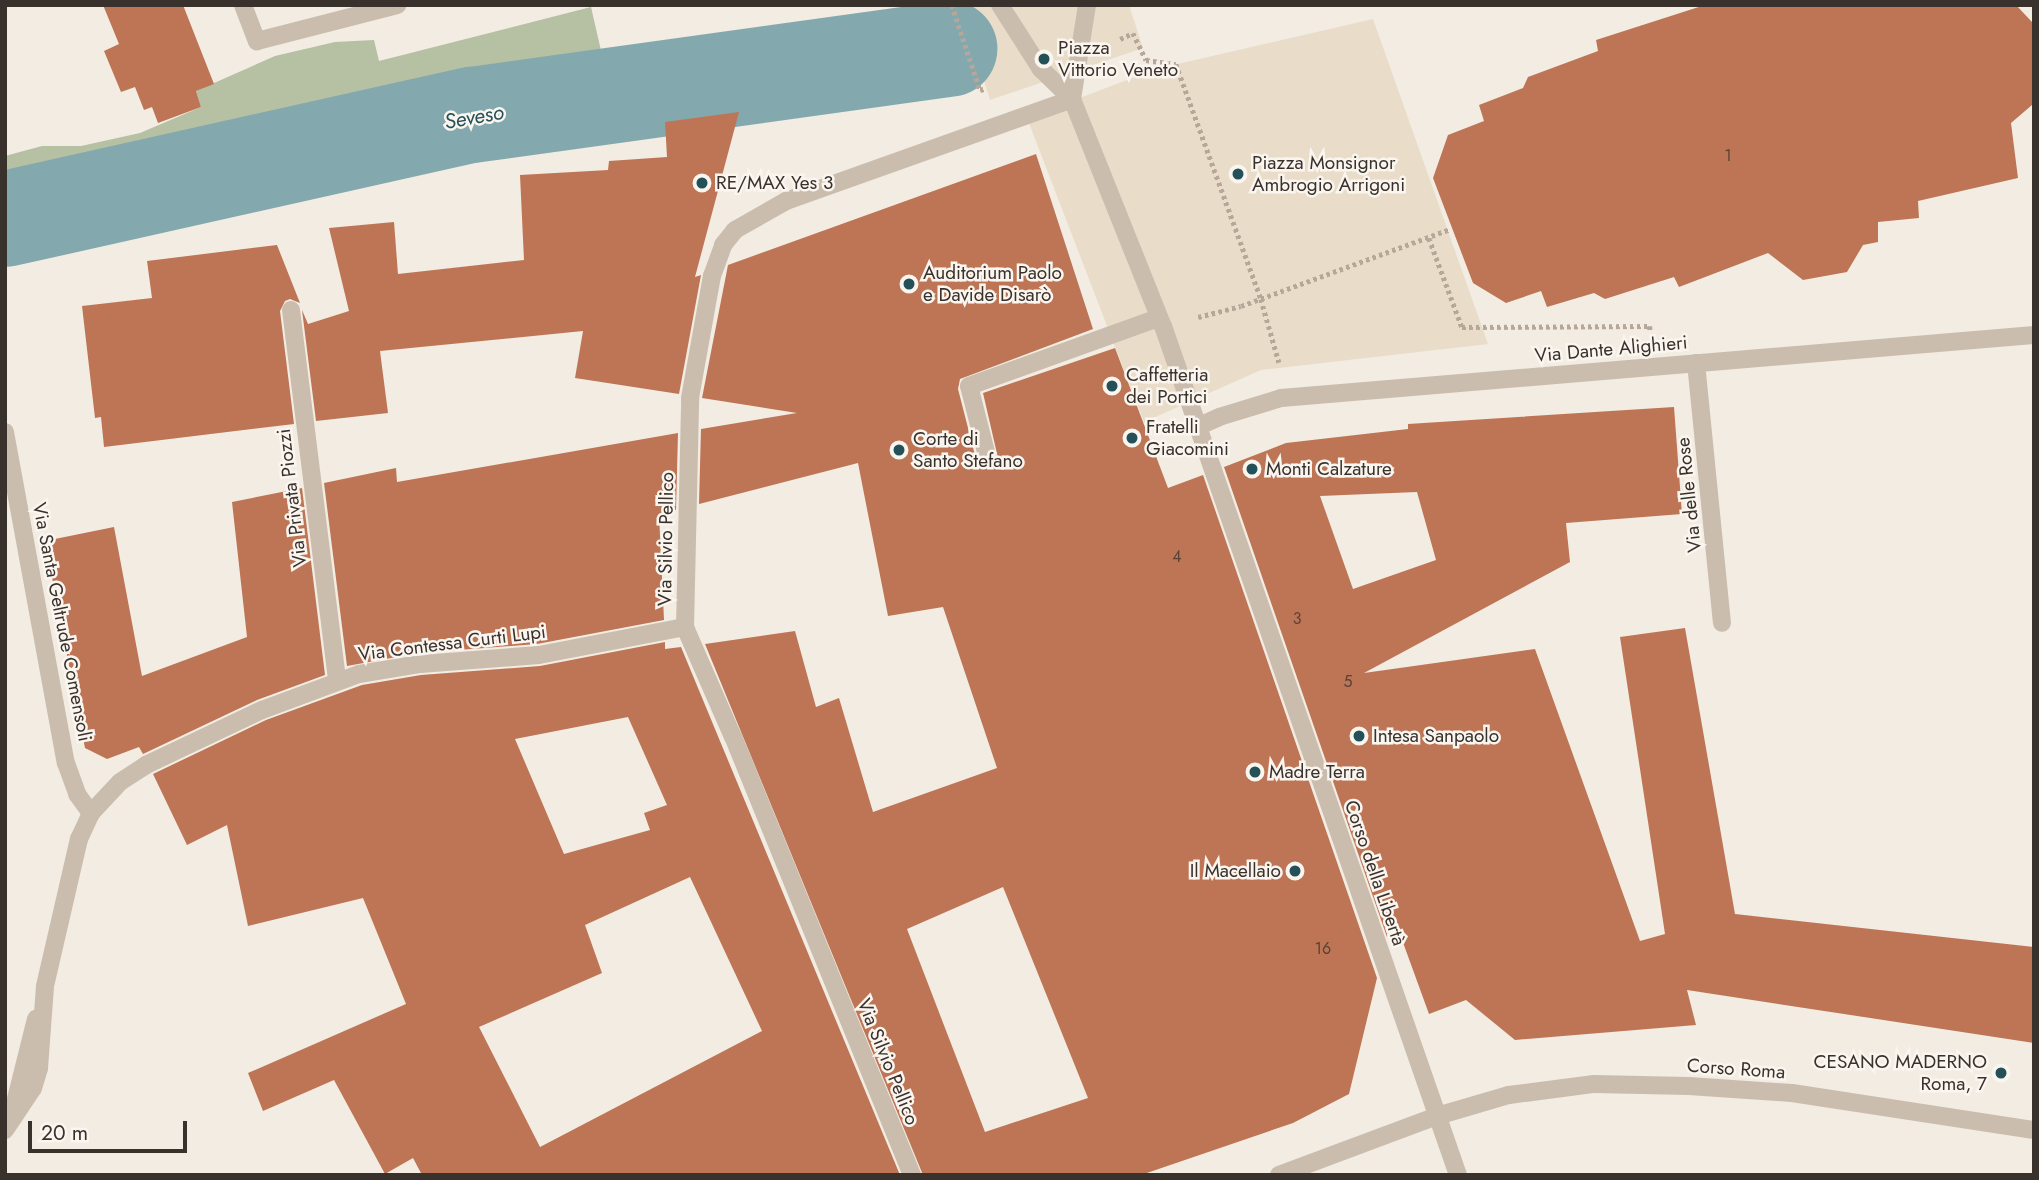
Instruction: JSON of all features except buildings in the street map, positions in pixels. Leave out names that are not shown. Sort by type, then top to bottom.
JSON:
[{"type":"street","points":[[243,5],[257,41],[397,5]]},
{"type":"street","points":[[1000,5],[1041,69],[1072,99],[1161,322],[1197,427]]},
{"type":"street","points":[[1072,99],[1087,5]]},
{"type":"street","name":"Via Silvio Pellico","points":[[912,1175],[733,737],[685,627],[690,398],[712,276],[723,245],[735,230],[786,201],[1072,99]]},
{"type":"street","name":"Via Privata Piozzi","points":[[291,310],[337,681]]},
{"type":"street","points":[[987,456],[969,386],[1161,322]]},
{"type":"street","name":"Via Dante Alighieri","points":[[1197,427],[1219,416],[1281,398],[2034,335]]},
{"type":"street","name":"Via delle Rose","points":[[1696,363],[1722,623]]},
{"type":"street","name":"Corso della Libertà","points":[[1197,427],[1458,1175]]},
{"type":"street","name":"Via Santa Geltrude Comensoli","points":[[5,432],[66,763],[77,794],[91,813]]},
{"type":"street","name":"Via Contessa Curti Lupi","points":[[91,813],[120,782],[146,765],[262,710],[337,681],[420,664],[539,655],[685,627]]},
{"type":"street","points":[[5,1130],[33,1088],[39,1068],[48,971],[74,855],[91,813]]},
{"type":"street","name":"Corso Roma","points":[[1279,1175],[1437,1116],[1509,1095],[1594,1084],[1689,1086],[1792,1093],[2034,1130]]},
{"type":"path","points":[[952,5],[980,90],[1041,69]]},
{"type":"path","points":[[1080,57],[1133,33],[1146,60],[1176,64],[1261,299],[1281,368],[1281,398]]},
{"type":"path","points":[[1161,322],[1261,299],[1448,230]]},
{"type":"path","points":[[1429,237],[1462,327],[1650,326],[1653,366]]},
{"type":"green space","points":[[591,7],[602,55],[430,94],[196,139],[5,185],[5,156],[42,146],[81,146],[140,133],[201,107],[196,91],[275,56],[335,42],[374,40],[379,61]]},
{"type":"shaded area","name":"Piazza Vittorio Veneto","points":[[960,5],[1129,5],[1143,48],[990,100]]},
{"type":"shaded area","name":"Piazza Monsignor Ambrogio Arrigoni","points":[[1373,19],[1488,344],[1261,370],[1144,422],[1027,118],[1156,69]]},
{"type":"waterway","name":"Seveso","points":[[5,219],[472,115],[949,49]]},
{"type":"place","name":"Piazza Vittorio Veneto","points":[[1044,59]]},
{"type":"place","name":"Piazza Monsignor Ambrogio Arrigoni","points":[[1238,174]]},
{"type":"place","name":"RE/MAX Yes 3","points":[[702,183]]},
{"type":"place","name":"Auditorium Paolo e Davide Disarò","points":[[909,284]]},
{"type":"place","name":"Caffetteria dei Portici","points":[[1112,386]]},
{"type":"place","name":"Fratelli Giacomini","points":[[1132,438]]},
{"type":"place","name":"Corte di Santo Stefano","points":[[899,450]]},
{"type":"place","name":"Monti Calzature","points":[[1252,469]]},
{"type":"place","name":"Intesa Sanpaolo","points":[[1359,736]]},
{"type":"place","name":"Madre Terra","points":[[1255,772]]},
{"type":"place","name":"Il Macellaio","points":[[1295,871]]},
{"type":"place","name":"CESANO MADERNO Roma, 7","points":[[2001,1073]]}]
